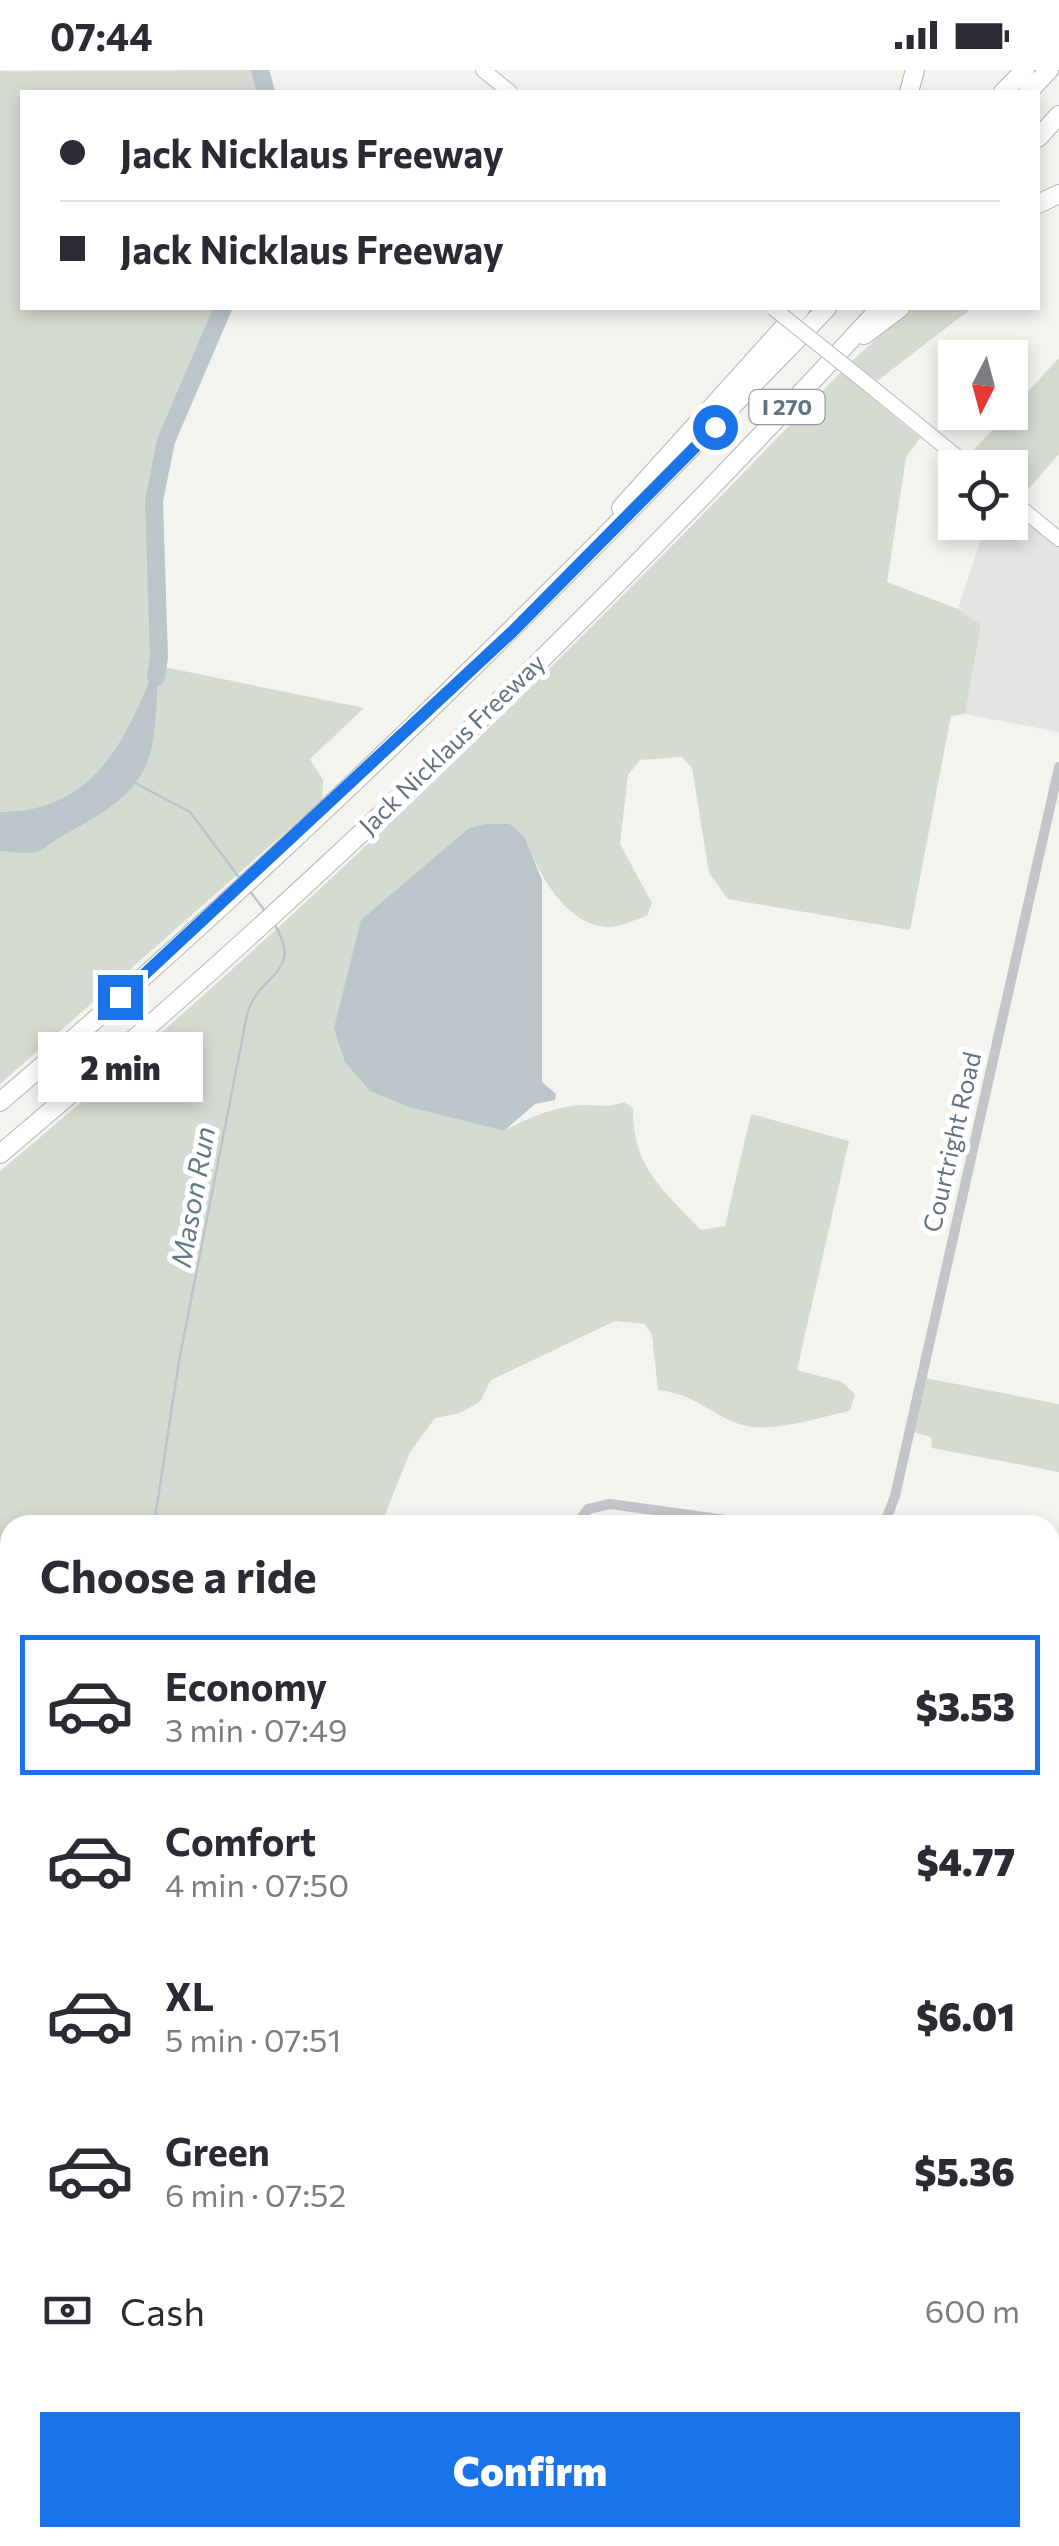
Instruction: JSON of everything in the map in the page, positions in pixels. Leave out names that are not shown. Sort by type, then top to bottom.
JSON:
[{"type":"highway","points":[[1006,90],[1025,70]]},
{"type":"highway","points":[[1030,90],[1049,70]]},
{"type":"highway","points":[[1040,136],[1059,115]]},
{"type":"highway","points":[[536,609],[790,310]]},
{"type":"highway","name":"Jack Nicklaus Freeway","points":[[0,1102],[232,896],[536,609],[825,310]]},
{"type":"highway","name":"Jack Nicklaus Freeway","points":[[0,1154],[254,931],[600,602],[878,310]]},
{"type":"highway","points":[[843,348],[897,310]]},
{"type":"main road","points":[[483,70],[508,90]]},
{"type":"main road","points":[[790,310],[870,385],[949,450]]},
{"type":"main road","points":[[1028,514],[1059,539]]},
{"type":"street","name":"Courtright Road","points":[[888,1515],[1059,766]]},
{"type":"street","points":[[584,1515],[588,1509],[610,1504],[690,1515]]},
{"type":"shaded area","points":[[260,70],[265,90],[20,90],[20,310],[222,310],[166,441],[154,501],[159,666],[364,708],[310,759],[323,780],[322,800],[0,1084],[0,71]]},
{"type":"shaded area","points":[[908,310],[969,310],[877,381],[852,361]]},
{"type":"shaded area","points":[[1059,358],[1059,454],[1028,490],[1028,450],[974,450],[992,430],[1028,430],[1028,391]]},
{"type":"shaded area","points":[[841,372],[920,438],[906,457],[887,582],[958,609],[981,625],[965,714],[951,716],[910,930],[728,899],[709,873],[692,768],[682,757],[640,760],[628,775],[620,844],[652,903],[647,916],[609,927],[579,917],[555,895],[525,838],[370,1091],[408,1107],[504,1131],[564,1107],[624,1102],[633,1108],[638,1146],[652,1176],[701,1230],[725,1226],[751,1114],[849,1141],[797,1370],[842,1382],[855,1394],[850,1411],[771,1427],[735,1423],[684,1396],[658,1390],[652,1335],[645,1324],[615,1321],[491,1380],[480,1402],[460,1413],[435,1418],[410,1452],[385,1515],[0,1515],[0,1171],[326,883],[638,580]]},
{"type":"shaded area","points":[[1028,522],[1059,547],[1059,732],[965,714],[981,625],[958,609],[980,540],[1028,540]]},
{"type":"shaded area","points":[[159,657],[153,742],[138,780],[101,813],[39,851],[0,851],[0,812],[34,809],[62,799],[105,764],[135,714]]},
{"type":"shaded area","points":[[510,824],[525,838],[542,880],[542,1082],[556,1094],[555,1100],[535,1104],[504,1131],[408,1107],[370,1091],[345,1062],[334,1028],[361,920],[469,828]]},
{"type":"shaded area","points":[[925,1378],[1059,1404],[1059,1472],[932,1448],[931,1437],[913,1432]]},
{"type":"waterway","points":[[260,70],[265,90]]},
{"type":"waterway","points":[[156,677],[159,657],[154,501],[166,441],[222,310]]},
{"type":"waterway","name":"Mason Run","points":[[135,783],[190,812],[241,880]]},
{"type":"waterway","name":"Mason Run","points":[[249,890],[265,911]]},
{"type":"waterway","name":"Mason Run","points":[[156,1515],[179,1361],[247,1015],[252,1001],[276,972],[285,953],[273,922]]},
{"type":"route","points":[[120,997],[512,632],[715,427]]}]
